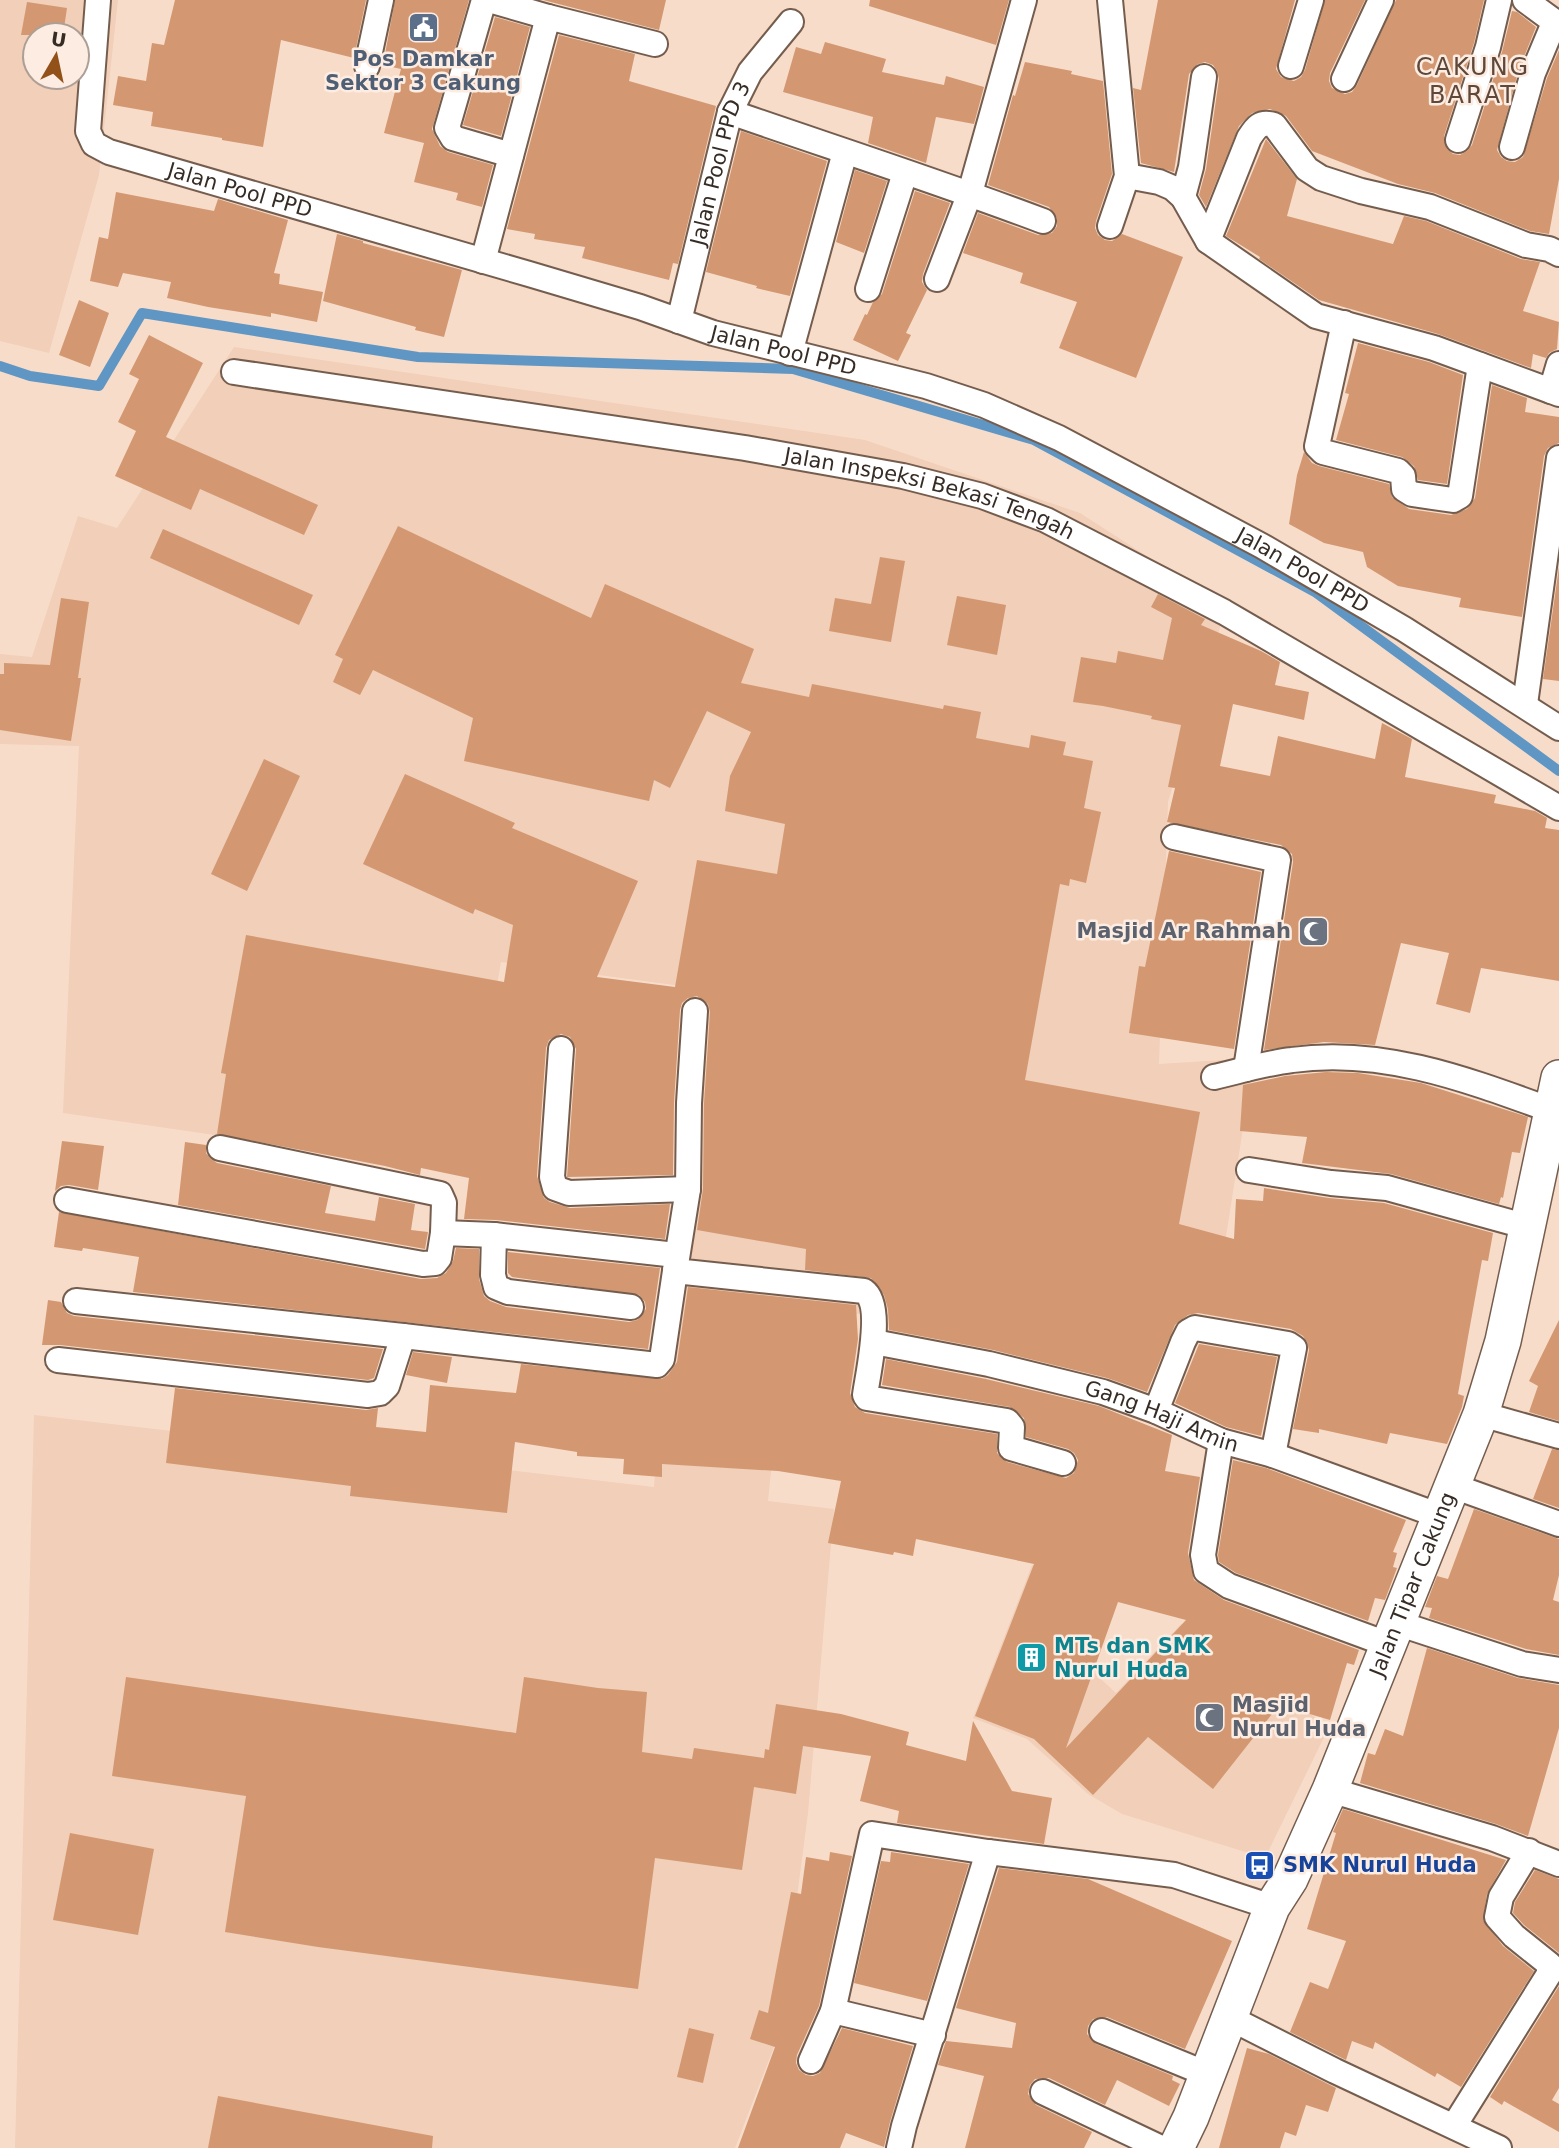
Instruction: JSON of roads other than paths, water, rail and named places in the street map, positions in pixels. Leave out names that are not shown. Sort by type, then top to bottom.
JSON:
[{"type":"street","name":"Jalan Pool PPD","points":[[98,0],[88,131],[94,144],[109,152],[640,307],[679,321],[790,353],[926,386],[984,405],[1048,432],[1262,547],[1404,629],[1559,728]]},
{"type":"street","points":[[367,66],[381,0]]},
{"type":"street","points":[[937,279],[970,193],[1024,0]]},
{"type":"street","points":[[1110,0],[1127,176],[1110,226]]},
{"type":"street","points":[[1291,66],[1311,0]]},
{"type":"street","points":[[1344,79],[1381,0]]},
{"type":"street","points":[[1458,140],[1488,47],[1499,0]]},
{"type":"street","points":[[1512,147],[1533,73],[1556,24],[1525,0]]},
{"type":"street","points":[[511,155],[453,138],[447,128],[498,1],[548,17],[655,44]]},
{"type":"street","points":[[483,261],[548,17]]},
{"type":"street","name":"Jalan Pool PPD 3","points":[[679,321],[730,112],[750,72],[791,22]]},
{"type":"street","points":[[1183,197],[1191,167],[1204,78]]},
{"type":"street","points":[[730,112],[970,193],[1043,221]]},
{"type":"street","points":[[1208,241],[1249,138],[1256,127],[1267,123],[1274,125],[1307,169],[1321,178],[1361,191],[1430,207],[1526,245],[1549,249],[1559,254]]},
{"type":"street","points":[[790,353],[845,152]]},
{"type":"street","points":[[868,289],[905,173]]},
{"type":"street","points":[[1127,176],[1173,188],[1183,197],[1208,241],[1316,316],[1433,348],[1555,393],[1559,364]]},
{"type":"street","points":[[1344,323],[1317,446],[1323,453],[1398,471],[1403,476],[1405,489],[1412,494],[1453,500],[1460,496],[1480,365]]},
{"type":"street","name":"Jalan Inspeksi Bekasi Tengah","points":[[234,372],[745,448],[903,476],[982,496],[1046,520],[1214,606],[1559,808]]},
{"type":"street","points":[[1525,704],[1559,458]]},
{"type":"street","points":[[1174,838],[1278,860],[1246,1069]]},
{"type":"street","points":[[76,1300],[657,1365],[662,1359],[688,1189],[689,1103],[695,1011]]},
{"type":"street","points":[[561,1049],[552,1177],[555,1188],[569,1193],[688,1189]]},
{"type":"street","points":[[1214,1077],[1246,1069],[1330,1057],[1380,1060],[1555,1094]]},
{"type":"street","name":"Jalan Tipar Cakung","points":[[1176,2148],[1272,1907],[1290,1879],[1330,1790],[1480,1414],[1503,1341],[1555,1094]]},
{"type":"street","points":[[67,1200],[430,1265],[439,1258],[444,1203],[440,1194],[220,1148]]},
{"type":"street","points":[[1249,1170],[1331,1183],[1387,1188],[1528,1227]]},
{"type":"street","points":[[443,1233],[494,1235],[864,1291],[868,1293],[871,1301],[874,1342],[865,1395],[867,1398],[1007,1421],[1012,1427],[1011,1448],[1063,1462]]},
{"type":"street","points":[[494,1235],[493,1275],[496,1287],[508,1292],[631,1307]]},
{"type":"street","points":[[1156,1411],[1182,1342],[1188,1332],[1195,1328],[1288,1344],[1294,1348],[1273,1454]]},
{"type":"street","points":[[58,1360],[368,1395],[380,1393],[387,1387],[403,1336]]},
{"type":"street","name":"Gang Haji Amin","points":[[874,1342],[1050,1378],[1103,1392],[1156,1411],[1221,1441],[1447,1501],[1559,1524]]},
{"type":"street","points":[[1480,1414],[1559,1436]]},
{"type":"street","points":[[1221,1441],[1203,1555],[1206,1571],[1214,1578],[1229,1586],[1392,1634],[1559,1670]]},
{"type":"street","points":[[1330,1790],[1492,1838],[1559,1864]]},
{"type":"street","points":[[811,2062],[833,2011],[872,1834],[988,1852],[1174,1875],[1272,1907]]},
{"type":"street","points":[[1454,2126],[1549,1974],[1549,1964],[1514,1936],[1497,1917],[1501,1897],[1529,1851]]},
{"type":"street","points":[[899,2148],[988,1852]]},
{"type":"street","points":[[833,2011],[933,2035]]},
{"type":"street","points":[[1228,2017],[1499,2148]]},
{"type":"street","points":[[1102,2031],[1207,2074]]},
{"type":"street","points":[[1043,2092],[1161,2148]]},
{"type":"waterway","points":[[0,366],[30,376],[99,386],[142,313],[418,357],[793,369],[1034,440],[1315,592],[1559,771]]},
{"type":"place","name":"Pos Damkar Sektor 3 Cakung","points":[[423,27]]},
{"type":"place","name":"Masjid Ar Rahmah","points":[[1314,931]]},
{"type":"place","name":"MTs dan SMK Nurul Huda","points":[[1031,1658]]},
{"type":"place","name":"Masjid Nurul Huda","points":[[1209,1717]]},
{"type":"place","name":"SMK Nurul Huda","points":[[1260,1865]]},
{"type":"district","name":"CAKUNG BARAT","points":[[1473,81]]}]
